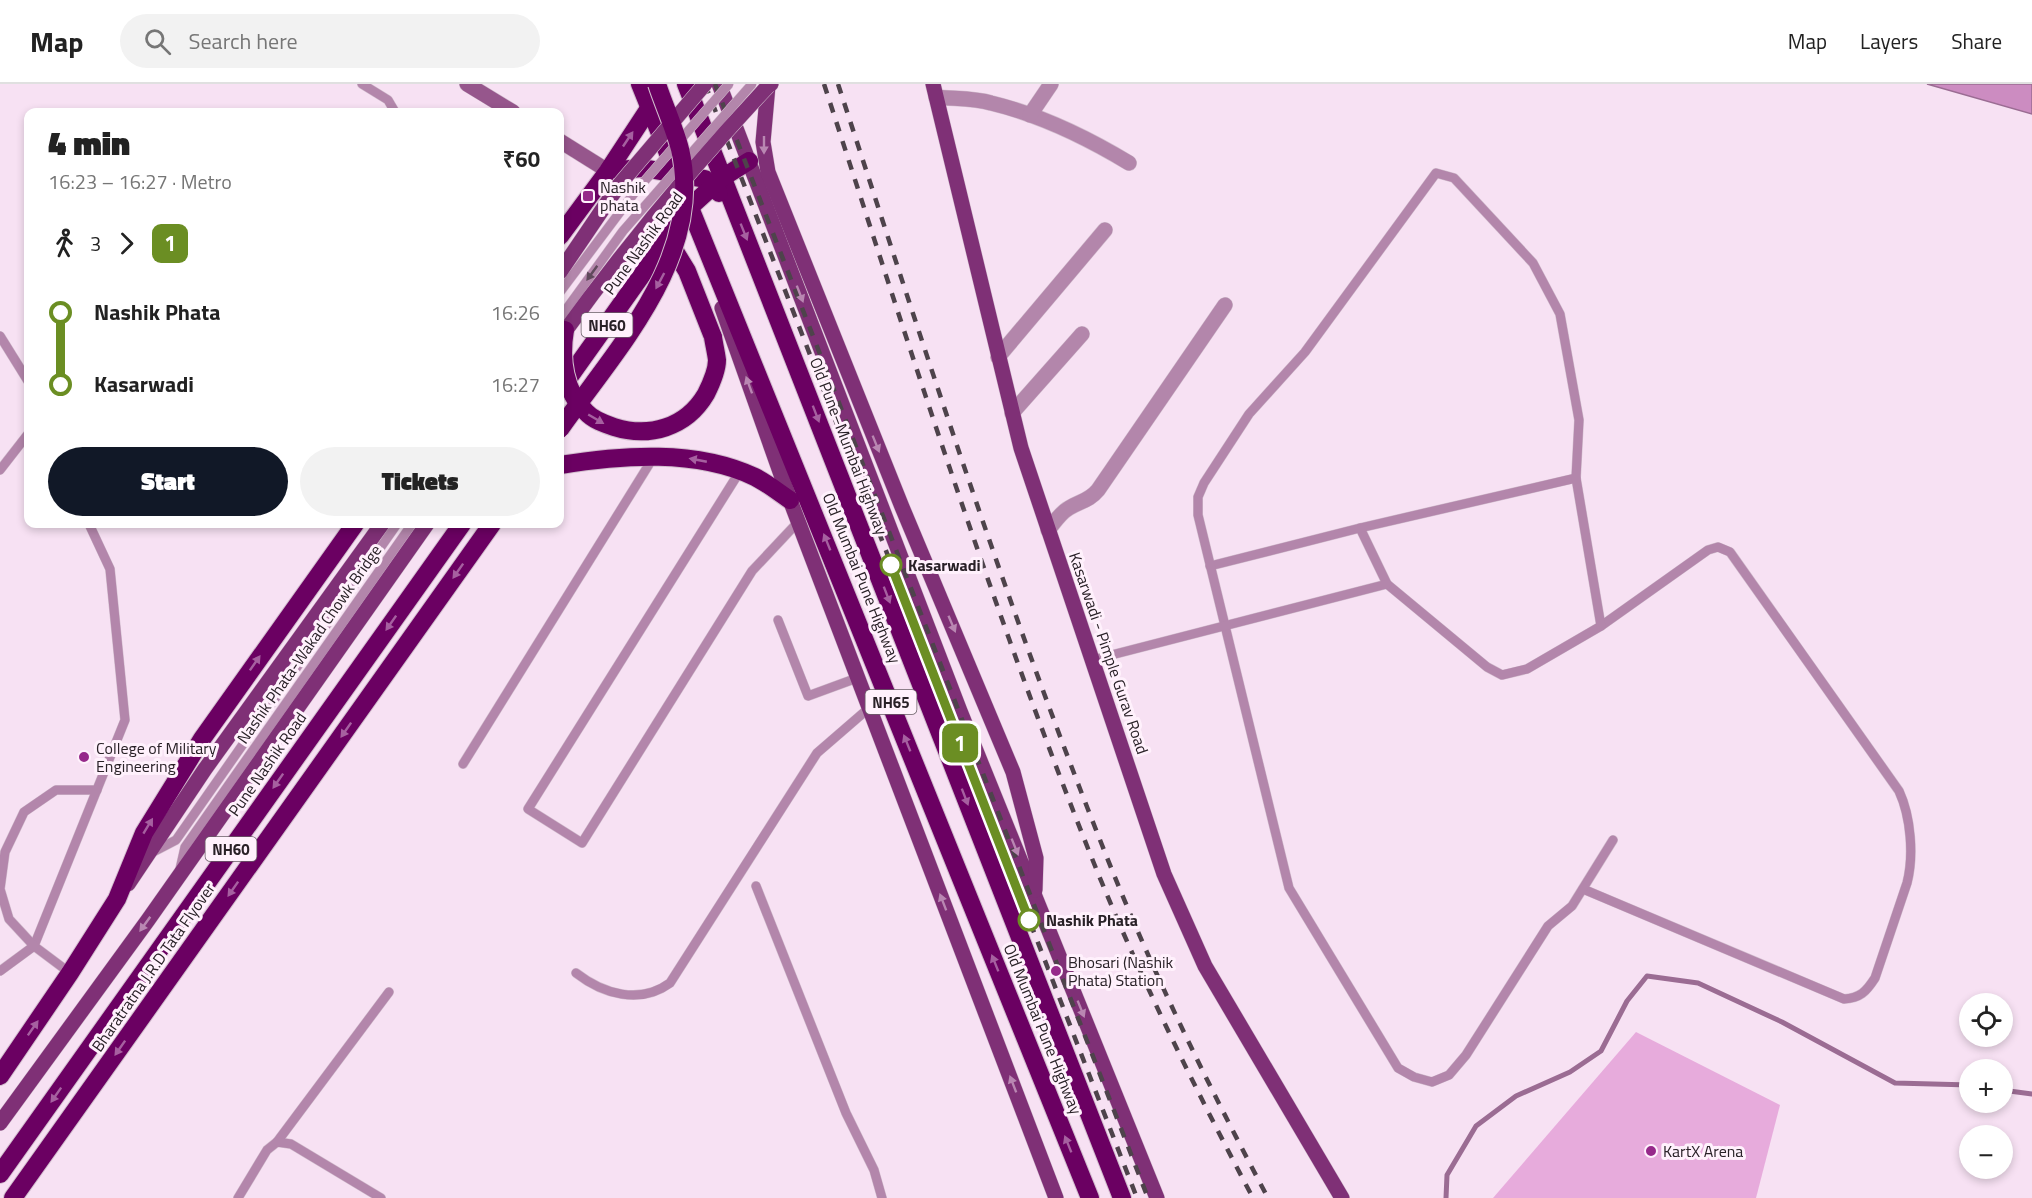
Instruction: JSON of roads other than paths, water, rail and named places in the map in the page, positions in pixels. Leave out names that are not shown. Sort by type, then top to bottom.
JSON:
[{"type":"highway","name":"Old Mumbai Pune Highway","points":[[640,84],[705,240],[1090,1198]]},
{"type":"highway","points":[[564,423],[649,303],[669,266],[680,232],[683,193],[680,149],[657,84]]},
{"type":"highway","name":"Old Pune–Mumbai Highway","points":[[686,84],[717,182],[735,210],[1122,1198]]},
{"type":"highway","points":[[564,231],[608,171],[650,107]]},
{"type":"highway","name":"Pune Nashik Road","points":[[564,384],[691,206],[717,182],[749,161]]},
{"type":"highway","points":[[608,171],[643,168],[717,182]]},
{"type":"highway","points":[[564,369],[573,395],[586,413],[603,423],[627,431],[650,433],[686,417],[702,400],[712,384],[717,361],[712,337],[687,271],[668,240]]},
{"type":"highway","points":[[687,271],[705,240]]},
{"type":"highway","points":[[564,464],[587,460],[684,458],[756,477],[790,500]]},
{"type":"highway","points":[[0,1076],[117,899],[144,833],[202,739],[352,528]]},
{"type":"highway","name":"Pune Nashik Road","points":[[0,1174],[459,528]]},
{"type":"highway","name":"Bharatratna J.R.D Tata Flyover","points":[[13,1198],[489,528]]},
{"type":"main road","points":[[564,266],[619,185],[705,84]]},
{"type":"main road","points":[[719,84],[890,532],[1157,1198]]},
{"type":"main road","points":[[769,85],[763,142],[768,172],[902,507],[1013,772],[1036,858],[1035,896]]},
{"type":"main road","points":[[564,325],[705,153],[769,85]]},
{"type":"main road","name":"Kasarwadi - Pimple Gurav Road","points":[[935,90],[1012,413],[1048,530],[1164,874],[1204,966],[1342,1198]]},
{"type":"main road","points":[[705,240],[722,309],[798,522],[1056,1198]]},
{"type":"main road","points":[[117,899],[205,769],[379,528]]},
{"type":"main road","name":"Bharatratna J.R.D Tata Flyover","points":[[0,1123],[424,528]]},
{"type":"street","points":[[467,84],[506,108]]},
{"type":"street","points":[[1030,115],[1051,84]]},
{"type":"street","points":[[935,90],[989,102],[1030,115],[1088,138],[1130,163]]},
{"type":"street","points":[[564,144],[608,171]]},
{"type":"street","points":[[998,357],[1105,230]]},
{"type":"street","points":[[1048,530],[1061,514],[1070,507],[1090,500],[1098,490],[1225,305]]},
{"type":"street","points":[[1012,413],[1082,334]]},
{"type":"lane","points":[[362,84],[388,100],[392,108]]},
{"type":"lane","points":[[564,287],[635,192],[729,84]]},
{"type":"lane","points":[[564,324],[623,231],[752,84]]},
{"type":"lane","points":[[1601,626],[1576,478],[1576,402],[1556,302],[1533,263],[1454,178],[1436,172],[1305,352],[1249,414],[1204,483],[1198,497],[1198,515],[1289,888],[1398,1068],[1414,1077],[1432,1082],[1449,1075],[1466,1055],[1548,926],[1572,906],[1613,840]]},
{"type":"lane","points":[[0,336],[24,375]]},
{"type":"lane","points":[[0,470],[24,439]]},
{"type":"lane","points":[[463,764],[653,458]]},
{"type":"lane","points":[[740,471],[528,809],[582,843],[752,571],[798,522]]},
{"type":"lane","points":[[1210,566],[1360,528],[1576,478]]},
{"type":"lane","points":[[0,971],[34,946],[125,720],[110,569],[91,528]]},
{"type":"lane","name":"Nashik Phata-Wakad Chowk Bridge","points":[[150,853],[176,840],[395,528]]},
{"type":"lane","name":"Nashik Phata-Wakad Chowk Bridge","points":[[178,876],[185,847],[409,528]]},
{"type":"lane","points":[[1360,528],[1387,584],[1487,667],[1502,675],[1514,674],[1527,669],[1601,626],[1708,550],[1718,547],[1730,552],[1899,791],[1905,805],[1911,868],[1875,978],[1868,989],[1856,998],[1844,999],[1583,889]]},
{"type":"lane","points":[[1092,660],[1387,584]]},
{"type":"lane","points":[[778,620],[808,696],[857,678]]},
{"type":"lane","points":[[576,973],[594,987],[614,994],[656,993],[670,983],[817,753],[869,708]]},
{"type":"lane","points":[[70,973],[34,946],[9,919],[0,888],[5,852],[24,812],[56,790],[98,790]]},
{"type":"lane","points":[[756,886],[846,1113],[874,1170],[882,1198]]},
{"type":"lane","points":[[238,1198],[267,1150],[277,1142],[389,992]]},
{"type":"lane","points":[[277,1142],[291,1144],[381,1198]]},
{"type":"waterway","points":[[1446,1198],[1447,1175],[1476,1126],[1516,1096],[1570,1072],[1601,1051],[1627,1001],[1647,976],[1698,983],[1782,1022],[1895,1083],[1959,1085]]},
{"type":"waterway","points":[[2013,1091],[2032,1094]]},
{"type":"railway","points":[[705,84],[1137,1198]]},
{"type":"railway","points":[[715,84],[1148,1198]]},
{"type":"railway","points":[[824,84],[951,472],[1054,761],[1109,900],[1147,986],[1253,1198]]},
{"type":"railway","points":[[838,84],[965,469],[1067,756],[1122,894],[1161,983],[1202,1070],[1268,1198]]},
{"type":"metro line","name":"1","points":[[891,565],[1029,920]]},
{"type":"place","name":"Nashik phata","points":[[588,196]]},
{"type":"place","name":"Kasarwadi","points":[[891,565]]},
{"type":"place","name":"College of Military Engineering","points":[[84,757]]},
{"type":"place","name":"Nashik Phata","points":[[1029,920]]},
{"type":"place","name":"Bhosari (Nashik Phata) Station","points":[[1056,971]]},
{"type":"place","name":"KartX Arena","points":[[1651,1151]]}]
